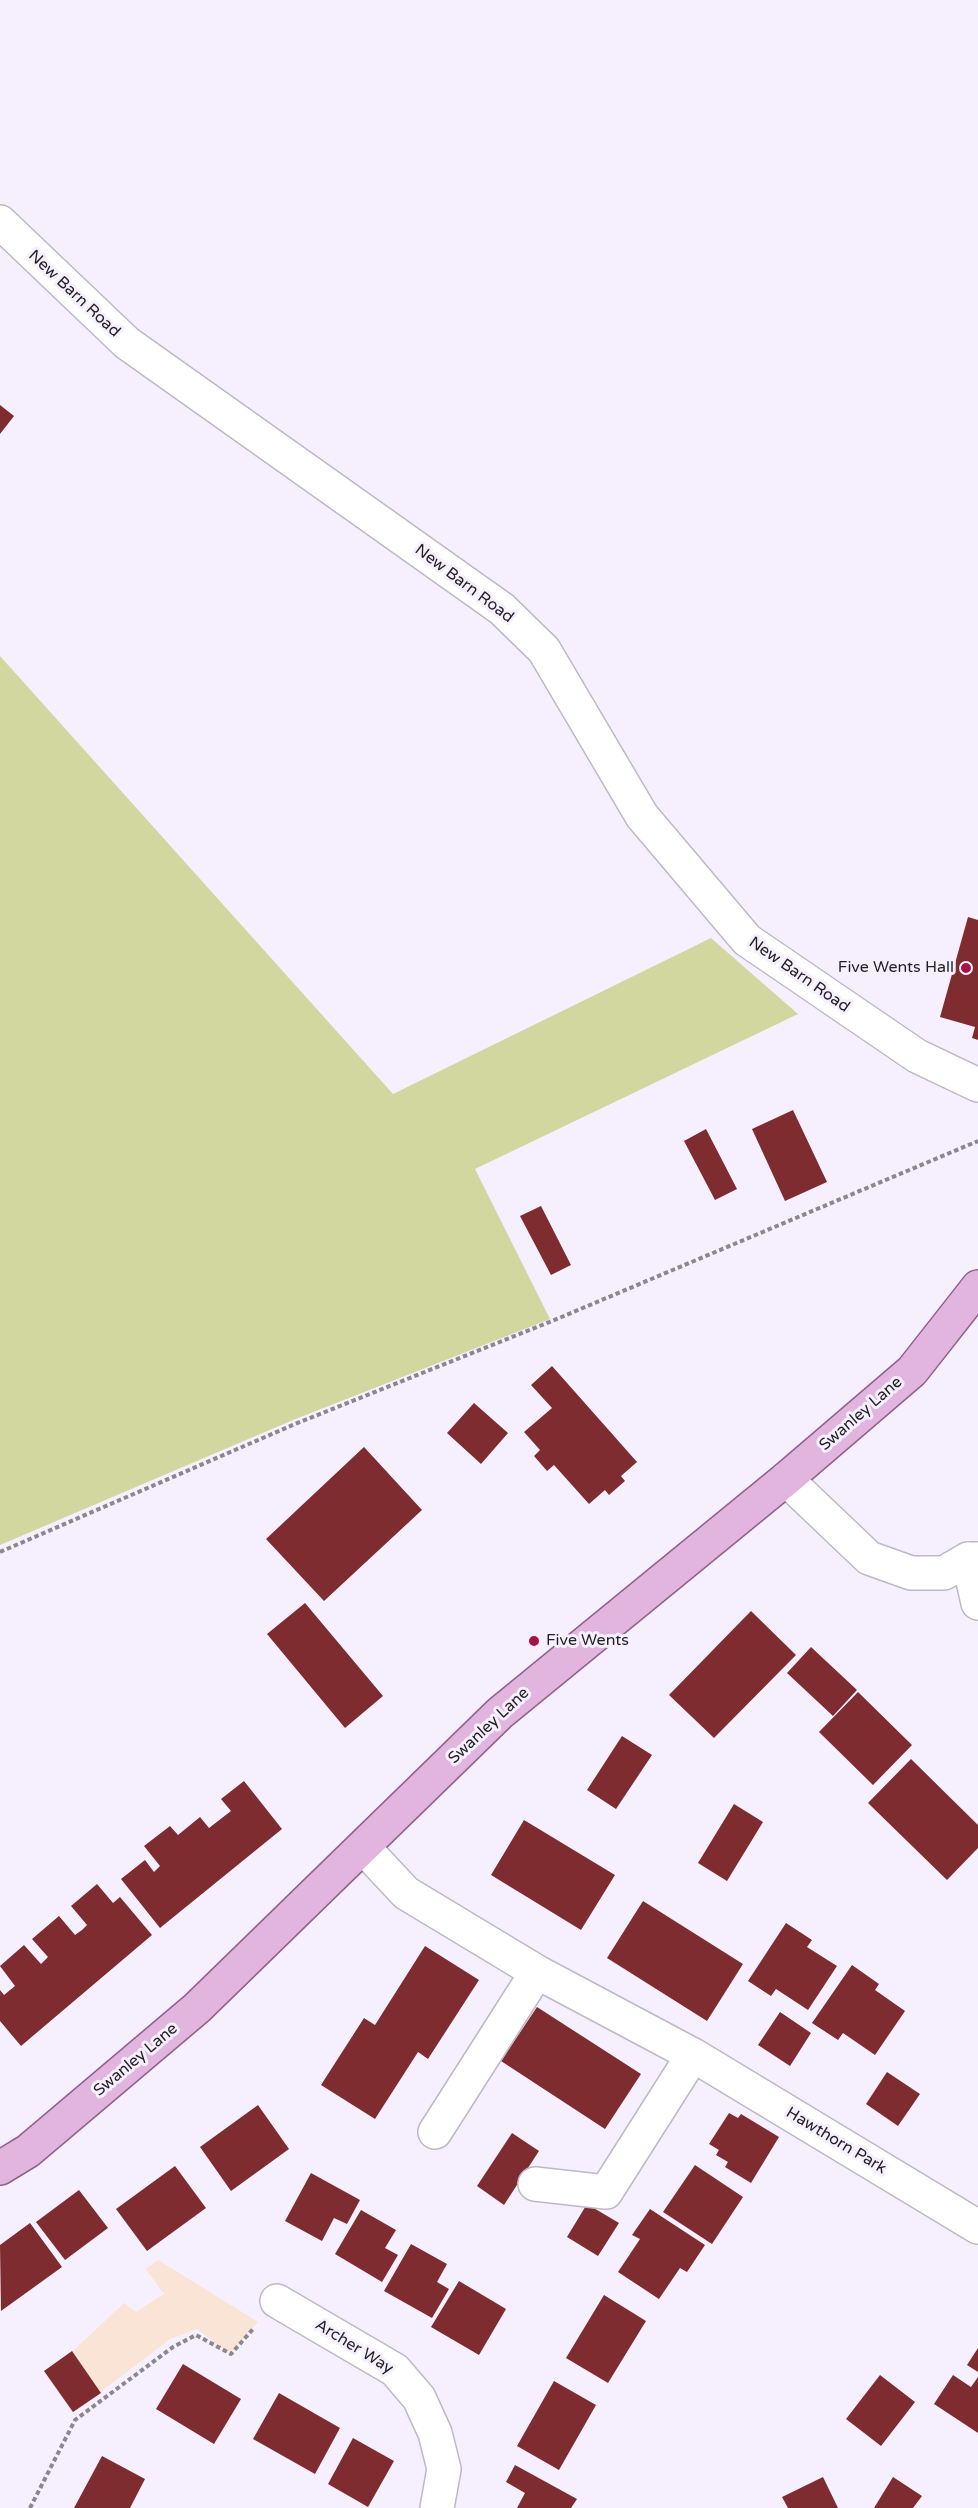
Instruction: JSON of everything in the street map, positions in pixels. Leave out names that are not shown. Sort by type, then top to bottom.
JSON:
[{"type":"main road","name":"Swanley Lane","points":[[0,2168],[28,2151],[197,2008],[500,1713],[786,1479],[912,1371],[978,1287]]},
{"type":"street","name":"New Barn Road","points":[[0,222],[127,343],[502,609],[544,650],[642,816],[747,940],[916,1056],[978,1086]]},
{"type":"street","points":[[786,1479],[869,1558],[911,1573],[944,1574],[973,1559],[978,1604]]},
{"type":"street","name":"Hawthorn Park","points":[[363,1847],[406,1893],[537,1972],[693,2055],[978,2227]]},
{"type":"street","points":[[435,2132],[537,1972]]},
{"type":"street","points":[[535,2184],[606,2192],[693,2055]]},
{"type":"street","name":"Archer Way","points":[[277,2301],[395,2370],[418,2398],[435,2433],[444,2469],[437,2508]]},
{"type":"path","points":[[0,1552],[295,1424],[552,1321],[978,1141]]},
{"type":"path","points":[[30,2508],[75,2420],[173,2347],[196,2335],[231,2354],[277,2301]]},
{"type":"shaded area","points":[[158,2260],[258,2322],[230,2354],[197,2329],[170,2339],[73,2413],[44,2371],[73,2351],[124,2303],[136,2312],[164,2294],[146,2269]]},
{"type":"green space","points":[[0,656],[393,1094],[711,938],[798,1014],[475,1169],[550,1319],[293,1420],[0,1545]]},
{"type":"building","points":[[0,405],[14,416],[0,434]]},
{"type":"building","name":"Five Wents Hall","points":[[968,917],[978,920],[978,1040],[972,1038],[975,1027],[940,1017]]},
{"type":"building","points":[[793,1110],[827,1182],[785,1201],[752,1129]]},
{"type":"building","points":[[706,1129],[737,1189],[715,1200],[684,1141]]},
{"type":"building","points":[[541,1206],[571,1265],[551,1275],[520,1216]]},
{"type":"building","points":[[552,1366],[637,1462],[621,1476],[625,1481],[609,1495],[605,1490],[589,1504],[554,1465],[547,1471],[534,1456],[540,1450],[524,1432],[552,1408],[531,1385]]},
{"type":"building","points":[[474,1403],[508,1433],[481,1464],[447,1433]]},
{"type":"building","points":[[364,1447],[422,1510],[324,1601],[266,1539]]},
{"type":"building","points":[[305,1603],[383,1696],[345,1728],[267,1634]]},
{"type":"building","points":[[751,1611],[796,1655],[714,1738],[669,1695]]},
{"type":"building","points":[[811,1647],[857,1690],[833,1716],[787,1673]]},
{"type":"building","points":[[858,1692],[912,1745],[873,1785],[819,1732]]},
{"type":"building","points":[[622,1736],[652,1755],[616,1809],[587,1790]]},
{"type":"building","points":[[911,1759],[978,1825],[978,1848],[947,1880],[868,1803]]},
{"type":"building","points":[[244,1781],[282,1829],[160,1928],[121,1879],[145,1860],[154,1872],[160,1866],[144,1846],[170,1826],[178,1835],[200,1817],[209,1828],[231,1811],[221,1799]]},
{"type":"building","points":[[734,1804],[763,1822],[727,1881],[698,1863]]},
{"type":"building","points":[[524,1820],[615,1875],[581,1930],[491,1875]]},
{"type":"building","points":[[97,1884],[113,1903],[120,1897],[152,1935],[21,2046],[0,2021],[0,1990],[4,1995],[15,1986],[0,1966],[24,1945],[41,1964],[48,1957],[32,1939],[59,1916],[75,1935],[82,1930],[87,1925],[71,1906]]},
{"type":"building","points":[[643,1901],[743,1964],[707,2021],[607,1958]]},
{"type":"building","points":[[786,1923],[812,1940],[807,1947],[837,1966],[808,2010],[776,1989],[771,1996],[748,1981]]},
{"type":"building","points":[[425,1946],[479,1980],[428,2059],[418,2052],[375,2119],[321,2085],[364,2018],[375,2025]]},
{"type":"building","points":[[852,1965],[879,1984],[875,1990],[905,2011],[875,2055],[843,2033],[838,2040],[812,2023]]},
{"type":"building","points":[[537,2007],[641,2074],[605,2129],[501,2061]]},
{"type":"building","points":[[780,2012],[811,2033],[790,2066],[758,2045]]},
{"type":"building","points":[[887,2072],[920,2094],[898,2126],[866,2104]]},
{"type":"building","points":[[258,2105],[289,2149],[231,2191],[200,2147]]},
{"type":"building","points":[[729,2113],[738,2118],[741,2114],[779,2137],[751,2183],[725,2167],[728,2162],[716,2155],[719,2150],[709,2144]]},
{"type":"building","points":[[512,2133],[539,2151],[504,2205],[477,2186]]},
{"type":"building","points":[[695,2165],[743,2197],[712,2244],[663,2212]]},
{"type":"building","points":[[175,2166],[206,2208],[147,2251],[116,2209]]},
{"type":"building","points":[[311,2173],[360,2200],[347,2224],[334,2218],[322,2241],[285,2221]]},
{"type":"building","points":[[79,2190],[108,2228],[65,2260],[36,2222]]},
{"type":"building","points":[[587,2204],[619,2223],[598,2256],[567,2237]]},
{"type":"building","points":[[650,2209],[705,2245],[687,2272],[680,2268],[659,2299],[618,2272],[640,2239],[632,2235]]},
{"type":"building","points":[[361,2210],[396,2230],[385,2248],[398,2255],[382,2282],[335,2254]]},
{"type":"building","points":[[30,2223],[62,2267],[1,2311],[0,2245]]},
{"type":"building","points":[[411,2244],[447,2264],[437,2282],[449,2289],[432,2318],[384,2291]]},
{"type":"building","points":[[459,2281],[506,2309],[479,2355],[431,2327]]},
{"type":"building","points":[[604,2295],[646,2321],[608,2383],[566,2358]]},
{"type":"building","points":[[978,2348],[978,2372],[967,2365]]},
{"type":"building","points":[[72,2351],[101,2393],[73,2412],[44,2371]]},
{"type":"building","points":[[183,2364],[241,2399],[214,2444],[156,2409]]},
{"type":"building","points":[[880,2375],[915,2402],[881,2446],[846,2419]]},
{"type":"building","points":[[953,2375],[971,2387],[978,2377],[978,2433],[934,2404]]},
{"type":"building","points":[[554,2381],[596,2405],[559,2470],[517,2446]]},
{"type":"building","points":[[279,2393],[340,2428],[315,2474],[253,2439]]},
{"type":"building","points":[[353,2438],[394,2461],[368,2507],[328,2484]]},
{"type":"building","points":[[102,2456],[145,2479],[130,2508],[74,2508]]},
{"type":"building","points":[[515,2465],[577,2499],[571,2508],[517,2508],[525,2493],[506,2482]]},
{"type":"building","points":[[823,2477],[838,2508],[788,2508],[782,2497]]},
{"type":"building","points":[[893,2477],[922,2496],[913,2508],[874,2508]]},
{"type":"place","name":"Five Wents Hall","points":[[966,968]]},
{"type":"place","name":"Five Wents","points":[[534,1641]]}]
